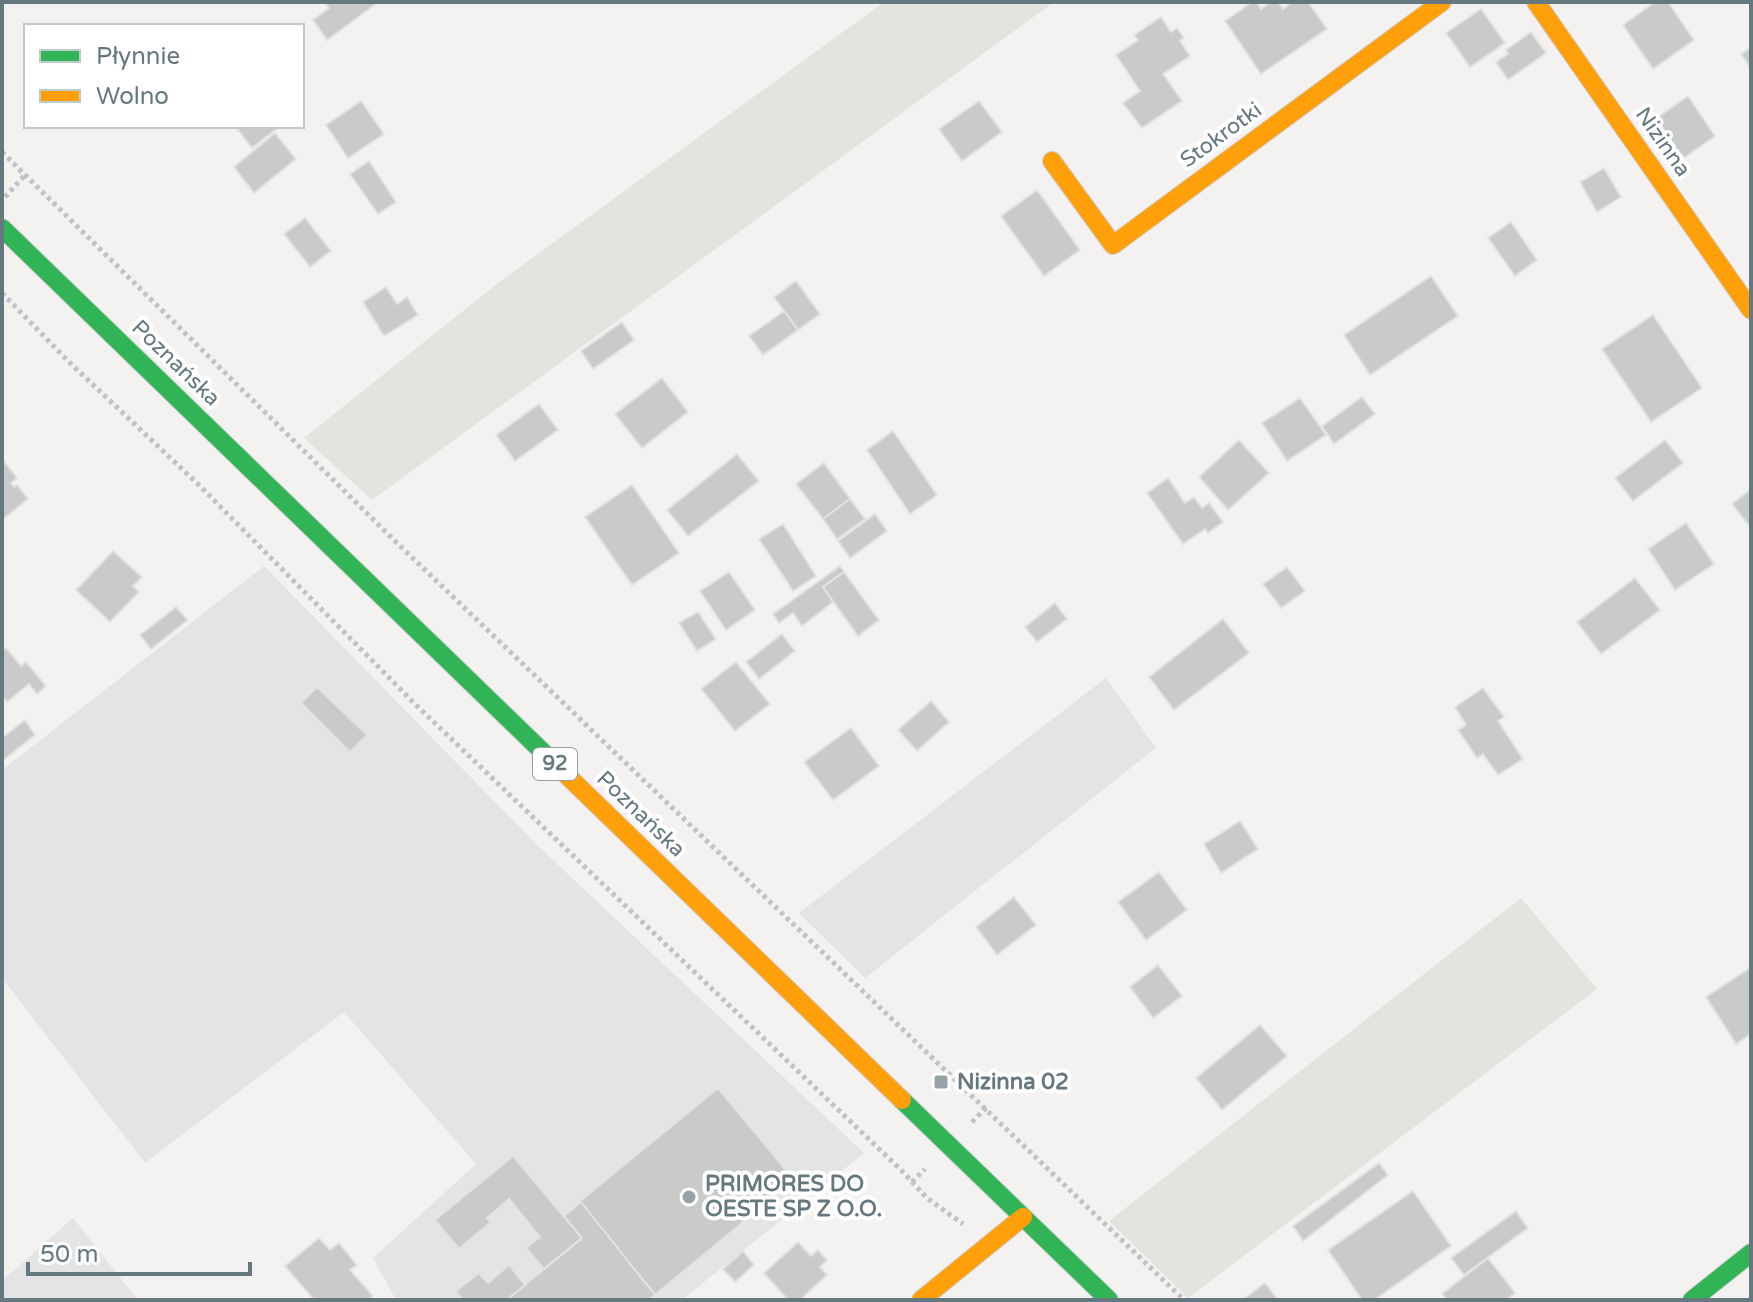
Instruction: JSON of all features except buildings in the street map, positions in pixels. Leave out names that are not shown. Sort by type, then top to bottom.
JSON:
[{"type":"main road","name":"Stokrotki","points":[[1052,161],[1113,245],[1442,2]]},
{"type":"main road","name":"Nizinna","points":[[1536,2],[1751,310]]},
{"type":"main road","name":"Poznańska","points":[[2,228],[1109,1300]]},
{"type":"main road","points":[[921,1300],[1023,1217]]},
{"type":"main road","points":[[1692,1300],[1751,1253]]},
{"type":"path","points":[[2,152],[396,542],[1184,1300]]},
{"type":"path","points":[[2,200],[25,175]]},
{"type":"path","points":[[2,293],[69,362],[201,487],[416,705],[927,1198],[968,1227],[995,1240]]},
{"type":"shaded area","points":[[884,2],[1054,2],[372,500],[304,438],[498,283]]},
{"type":"shaded area","points":[[264,566],[537,845],[864,1153],[682,1300],[396,1300],[373,1258],[476,1164],[344,1012],[145,1163],[2,978],[2,770]]},
{"type":"shaded area","points":[[1106,678],[1156,748],[865,978],[799,913]]},
{"type":"shaded area","points":[[1521,898],[1597,989],[1188,1298],[1109,1221]]},
{"type":"shaded area","points":[[73,1218],[138,1300],[2,1300],[2,1281]]},
{"type":"traffic: fast","points":[[2,228],[549,758]]},
{"type":"traffic: fast","points":[[902,1100],[1109,1300]]},
{"type":"traffic: fast","points":[[1692,1300],[1751,1253]]},
{"type":"traffic: slow","points":[[1052,161],[1113,245],[1442,2]]},
{"type":"traffic: slow","points":[[1536,2],[1751,310]]},
{"type":"traffic: slow","points":[[549,758],[902,1100]]},
{"type":"traffic: slow","points":[[921,1300],[1023,1217]]},
{"type":"place","name":"Nizinna 02","points":[[941,1082]]},
{"type":"place","name":"PRIMORES DO OESTE SP Z O.O.","points":[[689,1197]]}]
